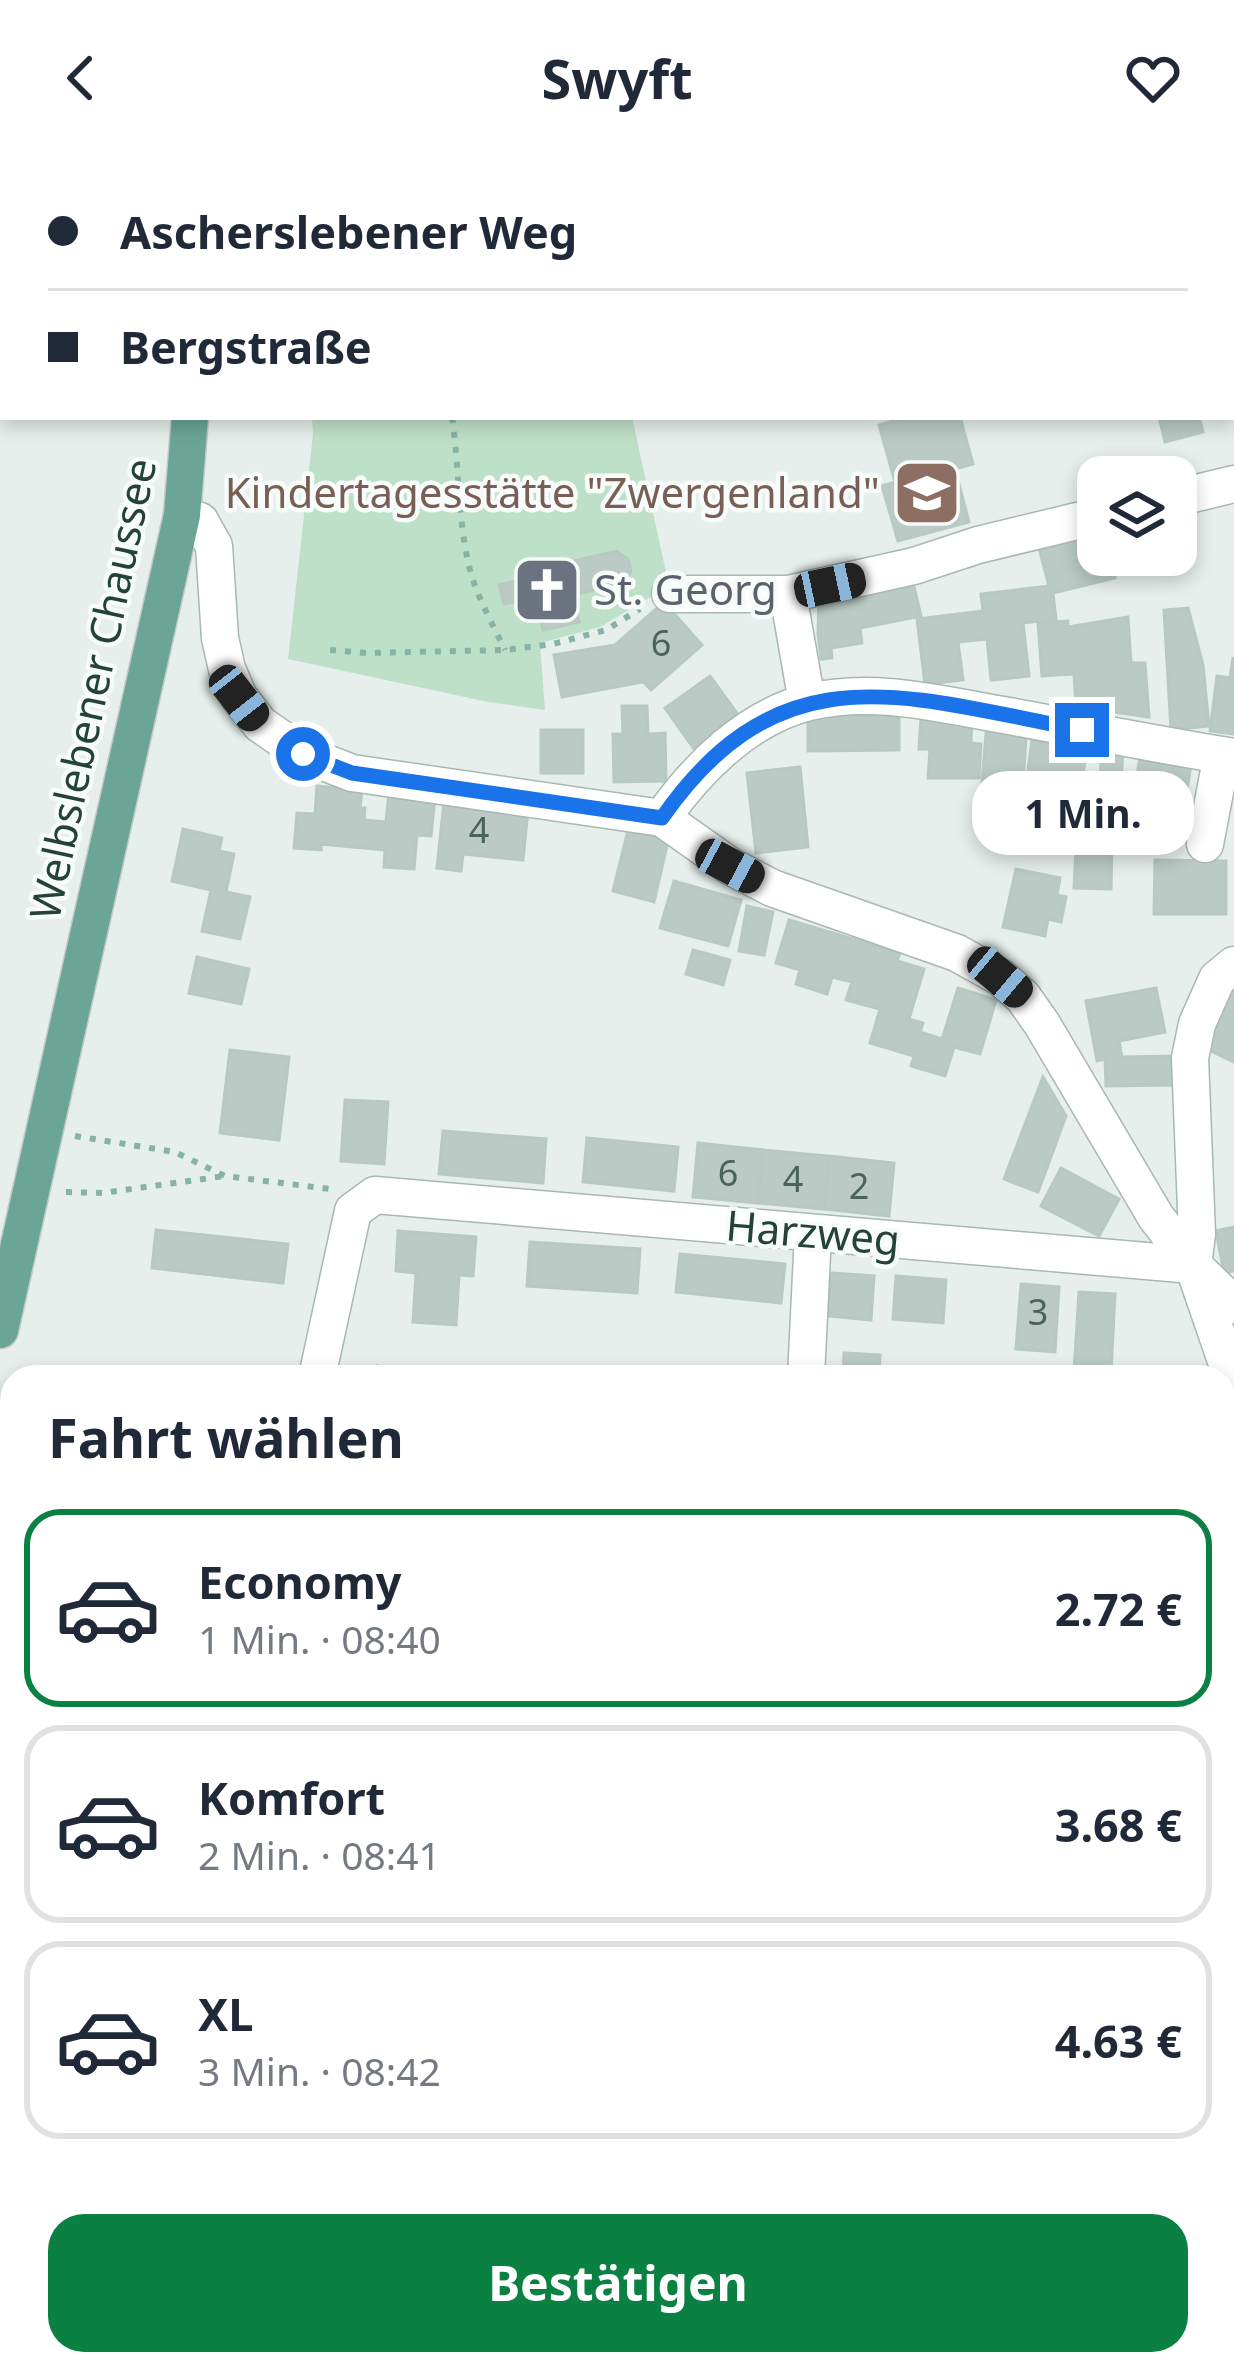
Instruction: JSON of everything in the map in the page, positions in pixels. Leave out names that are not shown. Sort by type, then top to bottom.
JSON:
[{"type":"main road","name":"Welbslebener Chaussee","points":[[0,1330],[182,514],[190,420]]},
{"type":"street","points":[[1197,492],[1234,484]]},
{"type":"street","points":[[182,514],[200,521],[214,546],[220,638],[227,669],[239,698],[260,724],[303,754],[352,773],[662,818],[730,866],[772,888],[956,952],[1023,997],[1156,1217],[1193,1265],[1234,1305]]},
{"type":"street","points":[[670,594],[788,594],[914,566],[978,544],[1077,521]]},
{"type":"street","points":[[788,594],[807,702]]},
{"type":"street","points":[[662,818],[686,784],[764,719],[807,702],[873,695],[1228,756],[1205,844]]},
{"type":"street","points":[[1227,1365],[1193,1265],[1197,1234],[1190,1058],[1197,1024],[1216,979],[1234,965]]},
{"type":"street","points":[[320,1365],[353,1210],[375,1195]]},
{"type":"street","name":"Harzweg","points":[[375,1195],[1193,1265]]},
{"type":"street","points":[[807,1365],[813,1234]]},
{"type":"path","points":[[452,420],[461,520],[473,579],[505,650]]},
{"type":"path","points":[[329,650],[505,650],[553,644],[605,630],[670,594]]},
{"type":"path","points":[[46,1132],[175,1152],[225,1176]]},
{"type":"path","points":[[32,1192],[102,1193],[225,1176],[375,1195]]},
{"type":"green space","points":[[312,420],[633,420],[669,586],[600,627],[540,643],[545,710],[288,659]]},
{"type":"building","points":[[896,420],[961,420],[973,464],[955,469],[969,522],[898,541],[882,486],[895,482],[879,425]]},
{"type":"building","points":[[1160,420],[1200,420],[1203,432],[1165,442]]},
{"type":"building","points":[[1077,539],[1077,576],[1115,578],[1053,593],[1056,619],[1023,623],[1029,676],[991,680],[987,639],[958,642],[963,680],[925,684],[917,619],[983,611],[981,594],[1049,586],[1039,548]]},
{"type":"building","name":"St. Georg","points":[[616,551],[628,559],[631,572],[623,583],[573,595],[579,622],[543,630],[537,602],[504,604],[499,585],[517,581],[516,575]]},
{"type":"building","points":[[912,578],[921,616],[860,628],[862,643],[831,648],[832,658],[821,659],[819,597]]},
{"type":"building","points":[[664,602],[702,645],[651,690],[641,679],[562,697],[554,655],[615,645]]},
{"type":"building","points":[[1188,608],[1203,665],[1209,726],[1171,730],[1164,610]]},
{"type":"building","points":[[1128,617],[1131,663],[1145,663],[1149,717],[1076,707],[1074,674],[1042,676],[1038,623],[1068,621],[1068,627]]},
{"type":"building","points":[[1233,657],[1234,734],[1210,731],[1217,676],[1230,678]]},
{"type":"building","points":[[710,676],[739,716],[694,749],[665,708]]},
{"type":"building","points":[[622,706],[647,706],[648,734],[665,733],[666,781],[614,782],[613,734],[623,734]]},
{"type":"building","points":[[808,716],[899,716],[899,750],[808,751]]},
{"type":"building","points":[[921,717],[972,719],[971,743],[981,744],[979,778],[928,778],[930,749],[919,749]]},
{"type":"building","points":[[987,722],[1027,725],[1022,796],[992,794],[993,784],[982,782]]},
{"type":"building","points":[[541,730],[583,730],[583,773],[541,773]]},
{"type":"building","points":[[1032,740],[1087,747],[1079,803],[1064,801],[1063,806],[1024,800]]},
{"type":"building","points":[[1102,748],[1123,749],[1121,783],[1100,781]]},
{"type":"building","points":[[1140,757],[1191,765],[1185,801],[1134,792]]},
{"type":"building","points":[[800,767],[808,847],[756,853],[747,773]]},
{"type":"building","points":[[317,786],[362,790],[364,820],[386,822],[389,792],[435,797],[431,836],[417,835],[414,869],[384,867],[385,850],[321,844],[321,850],[294,848],[297,813],[315,814]]},
{"type":"building","points":[[444,802],[528,810],[523,860],[463,854],[461,871],[437,868]]},
{"type":"building","points":[[1084,802],[1113,803],[1111,889],[1074,888],[1077,825],[1083,826]]},
{"type":"building","points":[[183,829],[222,838],[219,851],[234,854],[226,892],[250,897],[240,939],[202,931],[211,890],[172,881]]},
{"type":"building","points":[[628,830],[668,841],[654,902],[613,891]]},
{"type":"building","points":[[1155,860],[1226,861],[1226,914],[1154,914]]},
{"type":"building","points":[[1016,869],[1060,878],[1057,895],[1066,897],[1061,922],[1048,919],[1045,936],[1003,927]]},
{"type":"building","points":[[674,881],[741,900],[728,946],[660,928]]},
{"type":"building","points":[[747,906],[773,912],[764,955],[739,951]]},
{"type":"building","points":[[789,920],[900,953],[897,961],[924,969],[909,1019],[923,1023],[920,1032],[942,1039],[958,988],[996,1000],[980,1054],[954,1047],[945,1076],[911,1066],[914,1056],[870,1043],[880,1009],[846,1000],[852,982],[832,977],[827,994],[796,984],[800,970],[776,963]]},
{"type":"building","points":[[693,950],[730,960],[723,985],[686,974]]},
{"type":"building","points":[[197,957],[249,969],[241,1004],[189,993]]},
{"type":"building","points":[[1234,985],[1234,1062],[1205,1048]]},
{"type":"building","points":[[1156,988],[1165,1032],[1119,1041],[1122,1057],[1177,1056],[1177,1085],[1106,1086],[1105,1059],[1097,1061],[1086,1001]]},
{"type":"building","points":[[230,1050],[289,1057],[279,1140],[220,1133]]},
{"type":"building","points":[[1043,1077],[1066,1116],[1038,1192],[1004,1179]]},
{"type":"building","points":[[345,1100],[388,1102],[384,1164],[341,1161]]},
{"type":"building","points":[[443,1131],[546,1139],[543,1183],[439,1174]]},
{"type":"building","points":[[587,1138],[678,1147],[674,1191],[583,1182]]},
{"type":"building","points":[[698,1143],[763,1150],[758,1203],[693,1197]]},
{"type":"building","points":[[763,1150],[829,1156],[824,1209],[758,1203]]},
{"type":"building","points":[[829,1156],[894,1163],[889,1216],[824,1209]]},
{"type":"building","points":[[1061,1168],[1119,1199],[1099,1236],[1041,1206]]},
{"type":"building","points":[[1234,1227],[1234,1271],[1224,1273],[1216,1231]]},
{"type":"building","points":[[156,1230],[288,1244],[283,1283],[152,1268]]},
{"type":"building","points":[[398,1231],[476,1237],[473,1276],[459,1275],[456,1325],[413,1322],[416,1273],[396,1271]]},
{"type":"building","points":[[530,1242],[640,1249],[637,1293],[527,1286]]},
{"type":"building","points":[[680,1254],[785,1264],[781,1303],[676,1292]]},
{"type":"building","points":[[832,1273],[874,1276],[871,1320],[828,1316]]},
{"type":"building","points":[[896,1276],[946,1280],[943,1323],[893,1319]]},
{"type":"building","points":[[1021,1284],[1059,1287],[1055,1352],[1016,1349]]},
{"type":"building","points":[[1079,1292],[1115,1294],[1111,1365],[1074,1365]]},
{"type":"building","points":[[844,1353],[880,1355],[879,1365],[844,1365]]},
{"type":"place","name":"Kindertagesstätte \"Zwergenland\"","points":[[927,493]]},
{"type":"place","name":"St. Georg","points":[[547,590]]},
{"type":"route","points":[[303,754],[352,773],[662,818],[686,784],[721,752],[764,719],[807,702],[873,695],[1082,730]]}]
